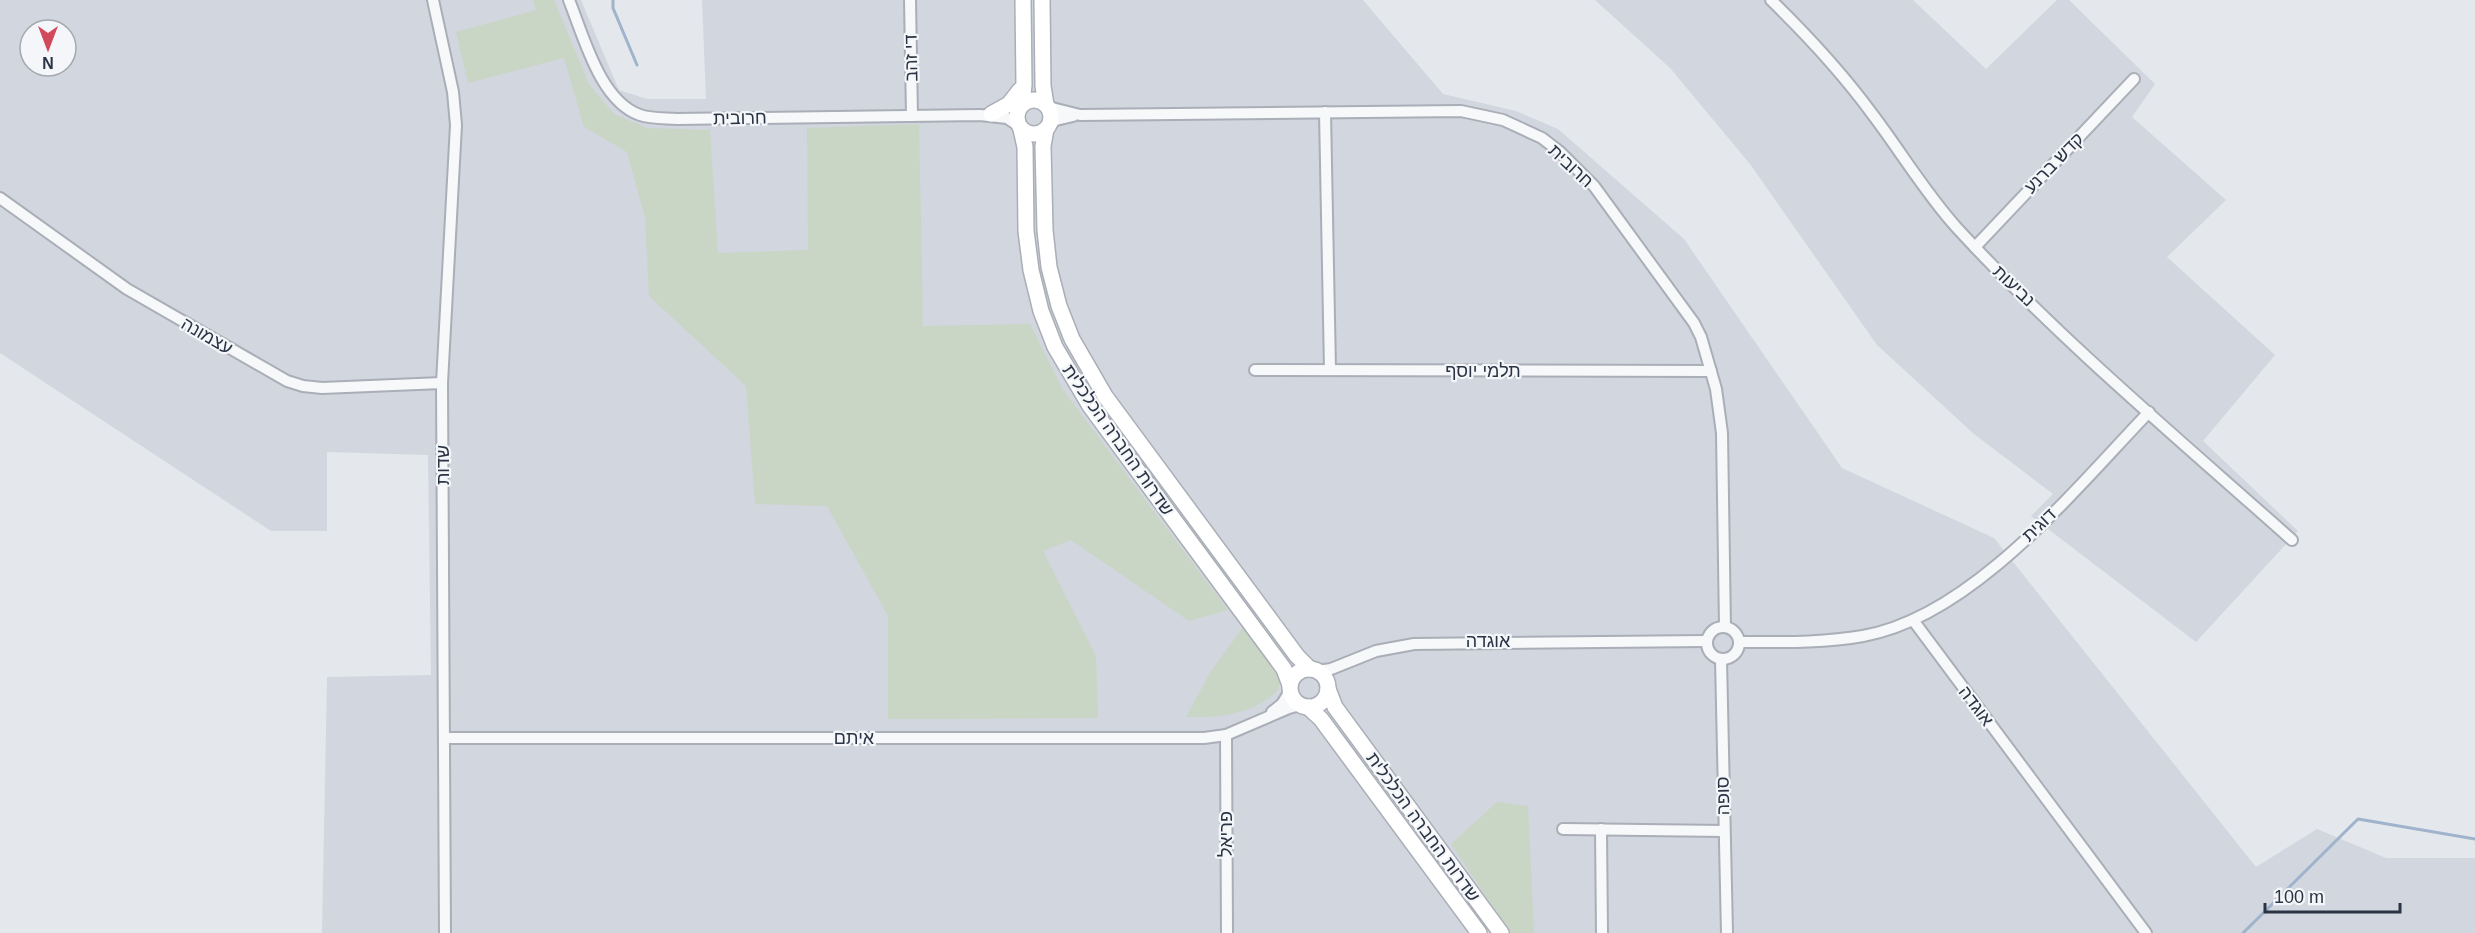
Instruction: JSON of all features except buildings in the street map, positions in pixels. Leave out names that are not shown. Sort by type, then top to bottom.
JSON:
[{"type":"main road","points":[[1023,0],[1024,72],[1020,106],[1016,117],[1020,127],[1031,134],[1047,128],[1051,117],[1043,86],[1042,0]]},
{"type":"main road","points":[[985,115],[1015,99],[1019,93],[1024,72]]},
{"type":"main road","points":[[1020,106],[1036,100],[1047,106]]},
{"type":"main road","name":"שדרות החברה הכלכלית","points":[[1020,127],[1025,147],[1026,222],[1030,261],[1041,311],[1055,347],[1090,406],[1284,669],[1290,688]]},
{"type":"main road","name":"שדרות החברה הכלכלית","points":[[1047,128],[1043,146],[1047,249],[1059,306],[1072,339],[1105,396],[1298,656],[1321,678],[1335,707],[1501,933]]},
{"type":"main road","points":[[1295,675],[1321,678],[1327,695],[1319,704],[1304,706],[1295,702],[1290,688],[1295,675]]},
{"type":"main road","name":"שדרות החברה הכלכלית","points":[[1304,706],[1321,719],[1479,933]]},
{"type":"street","name":"שדות","points":[[433,0],[453,93],[456,125],[442,383],[445,933]]},
{"type":"street","name":"חרובית","points":[[569,0],[606,86],[627,108],[641,115],[677,119],[985,115],[1007,118],[1020,127]]},
{"type":"street","name":"די זהב","points":[[909,0],[912,116]]},
{"type":"street","name":"נביעות","points":[[1771,0],[1839,72],[1872,113],[1937,204],[1975,247],[2068,339],[2292,540]]},
{"type":"street","name":"קדש ברנע","points":[[1975,247],[2134,79]]},
{"type":"street","name":"חרובית","points":[[985,115],[1020,106]]},
{"type":"street","name":"חרובית","points":[[1047,106],[1080,115]]},
{"type":"street","name":"חרובית","points":[[1047,128],[1056,120],[1080,115],[1461,111],[1503,120],[1542,138],[1560,152],[1594,186],[1681,303],[1701,338],[1711,371],[1722,433],[1725,627]]},
{"type":"street","points":[[1325,112],[1330,370]]},
{"type":"street","name":"עצמונה","points":[[0,198],[127,289],[287,381],[322,388],[442,383]]},
{"type":"street","name":"תלמי יוסף","points":[[1255,370],[1711,371]]},
{"type":"street","name":"דוגית","points":[[1913,620],[1959,594],[1988,572],[2048,517],[2149,412]]},
{"type":"street","points":[[1740,642],[1821,641],[1863,636],[1913,620]]},
{"type":"street","name":"אוגדה","points":[[1913,620],[2146,933]]},
{"type":"street","points":[[1725,627],[1735,632],[1740,642],[1735,655],[1721,659],[1709,651],[1707,641],[1715,628],[1725,627]]},
{"type":"street","name":"אוגדה","points":[[1321,678],[1345,664],[1376,651],[1414,644],[1707,641]]},
{"type":"street","name":"סופה","points":[[1721,659],[1727,933]]},
{"type":"street","name":"איתם","points":[[1260,721],[1282,704],[1290,688]]},
{"type":"street","name":"איתם","points":[[444,738],[1204,738],[1226,735],[1304,706]]},
{"type":"street","name":"פריאל","points":[[1226,735],[1227,933]]},
{"type":"street","points":[[1563,829],[1724,831]]},
{"type":"street","points":[[1601,830],[1602,933]]},
{"type":"shaded area","points":[[0,0],[581,0],[619,90],[647,99],[706,99],[702,0],[1363,0],[1443,94],[1516,111],[1558,129],[1684,239],[1842,468],[1994,538],[2256,867],[2317,829],[2386,858],[2475,858],[2475,933],[322,933],[327,677],[431,675],[428,455],[327,452],[327,531],[271,531],[0,353]]},
{"type":"shaded area","points":[[1595,0],[1913,0],[1986,69],[2057,0],[2069,0],[2155,84],[2132,117],[2226,200],[2167,257],[2275,355],[2203,441],[2298,531],[2196,642],[2031,516],[2053,494],[1974,434],[1877,345],[1750,164],[1670,68]]},
{"type":"green space","points":[[533,0],[554,0],[589,84],[614,114],[647,128],[710,130],[718,253],[808,250],[807,128],[919,124],[923,326],[1030,324],[1063,390],[1228,610],[1189,621],[1071,540],[1043,551],[1096,656],[1098,718],[888,719],[888,616],[827,506],[755,504],[746,386],[649,296],[645,218],[627,152],[584,127],[564,58],[468,83],[456,32],[536,10]]},
{"type":"green space","points":[[1244,626],[1277,676],[1280,682],[1278,690],[1258,704],[1235,713],[1211,717],[1186,717],[1211,671]]},
{"type":"green space","points":[[1497,802],[1528,806],[1534,933],[1510,933],[1451,844]]},
{"type":"waterway","points":[[613,0],[613,8],[637,65]]},
{"type":"waterway","points":[[2243,933],[2358,819],[2475,839]]}]
